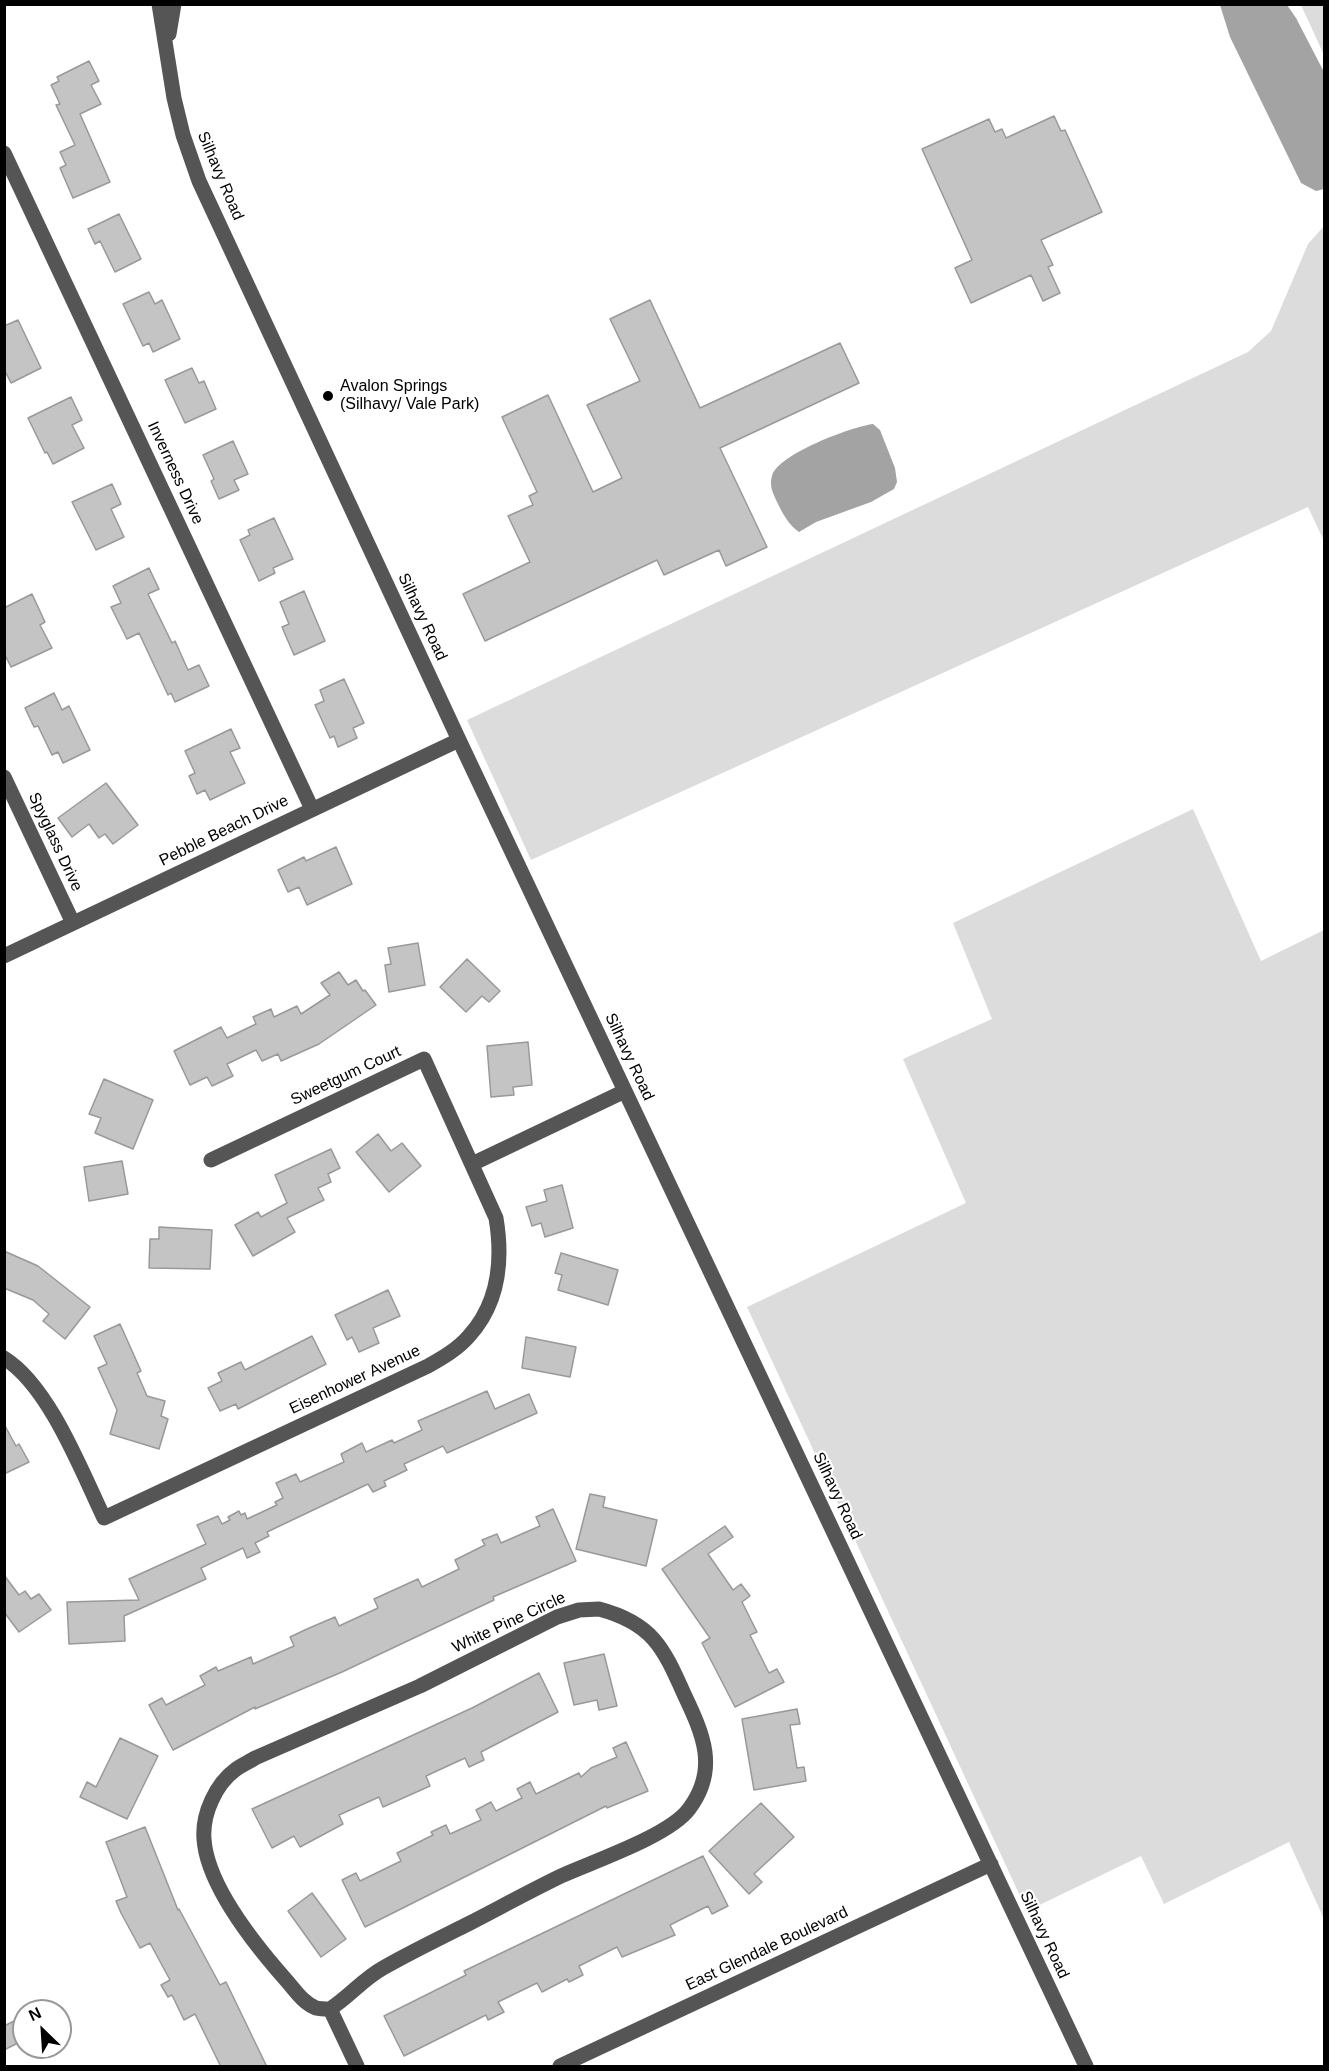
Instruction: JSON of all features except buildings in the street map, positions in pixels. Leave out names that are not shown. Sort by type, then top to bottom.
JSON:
[{"type":"street","name":"Silhavy Road","points":[[159,4],[174,98],[183,135],[199,181],[459,740],[1086,2067]]},
{"type":"street","name":"Silhavy Road","points":[[168,52],[174,4]]},
{"type":"street","name":"Inverness Drive","points":[[4,153],[312,809]]},
{"type":"street","name":"Pebble Beach Drive","points":[[4,956],[459,740]]},
{"type":"street","name":"Spyglass Drive","points":[[4,777],[73,923]]},
{"type":"street","name":"Sweetgum Court","points":[[211,1160],[424,1059],[472,1164]]},
{"type":"street","points":[[472,1164],[625,1091]]},
{"type":"street","name":"Eisenhower Avenue","points":[[4,1358],[15,1364],[39,1391],[104,1518],[428,1366],[450,1353],[469,1336],[484,1314],[496,1289],[500,1265],[500,1241],[496,1218],[472,1164]]},
{"type":"street","name":"White Pine Circle","points":[[599,1609],[619,1614],[640,1626],[656,1641],[668,1660],[702,1734],[706,1754],[704,1777],[697,1796],[688,1810],[675,1824],[655,1835],[558,1878],[381,1969],[330,2009],[317,2008],[304,2001],[262,1953],[223,1894],[210,1865],[204,1839],[206,1818],[213,1799],[224,1781],[234,1770],[255,1758],[420,1686],[557,1617],[579,1610],[599,1609]]},
{"type":"street","name":"East Glendale Boulevard","points":[[560,2067],[991,1864]]},
{"type":"street","points":[[330,2009],[357,2067]]},
{"type":"shaded area","points":[[1220,5],[1287,5],[1296,18],[1324,72],[1324,189],[1316,191],[1301,183],[1230,37]]},
{"type":"shaded area","points":[[1301,5],[1324,5],[1324,55]]},
{"type":"shaded area","points":[[1324,226],[1324,541],[1308,507],[531,860],[467,720],[1248,352],[1271,331],[1308,244]]},
{"type":"shaded area","points":[[873,424],[880,430],[895,468],[897,482],[894,489],[871,502],[816,522],[799,532],[786,518],[773,492],[771,480],[777,468],[787,459],[816,443],[849,430]]},
{"type":"shaded area","points":[[1193,809],[1261,961],[1324,930],[1324,1919],[1289,1842],[1164,1904],[1141,1856],[1027,1911],[747,1307],[966,1203],[903,1059],[992,1019],[953,923]]},
{"type":"place","name":"Avalon Springs (Silhavy/ Vale Park)","points":[[328,396]]}]
